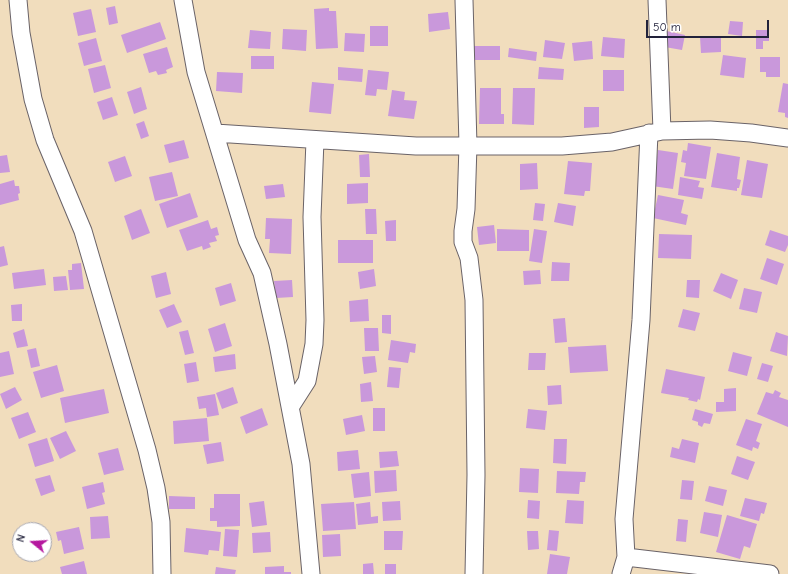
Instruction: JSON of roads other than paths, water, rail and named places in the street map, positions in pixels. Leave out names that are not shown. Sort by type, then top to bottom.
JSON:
[{"type":"street","points":[[18,0],[21,32],[33,99],[45,140],[83,231],[147,450],[156,488],[161,522],[162,574]]},
{"type":"street","points":[[183,0],[196,72],[247,240],[262,273],[291,406],[301,464],[310,574]]},
{"type":"street","points":[[464,0],[468,145],[466,209],[463,242],[469,258],[474,300],[476,475],[474,574]]},
{"type":"street","points":[[620,574],[626,557],[624,519],[655,132],[657,0]]},
{"type":"street","points":[[215,133],[416,146],[570,145],[612,142],[655,132],[710,130],[752,133],[788,138]]},
{"type":"street","points":[[291,406],[307,381],[314,344],[315,320],[312,217],[315,140]]},
{"type":"street","points":[[626,557],[770,574]]}]
